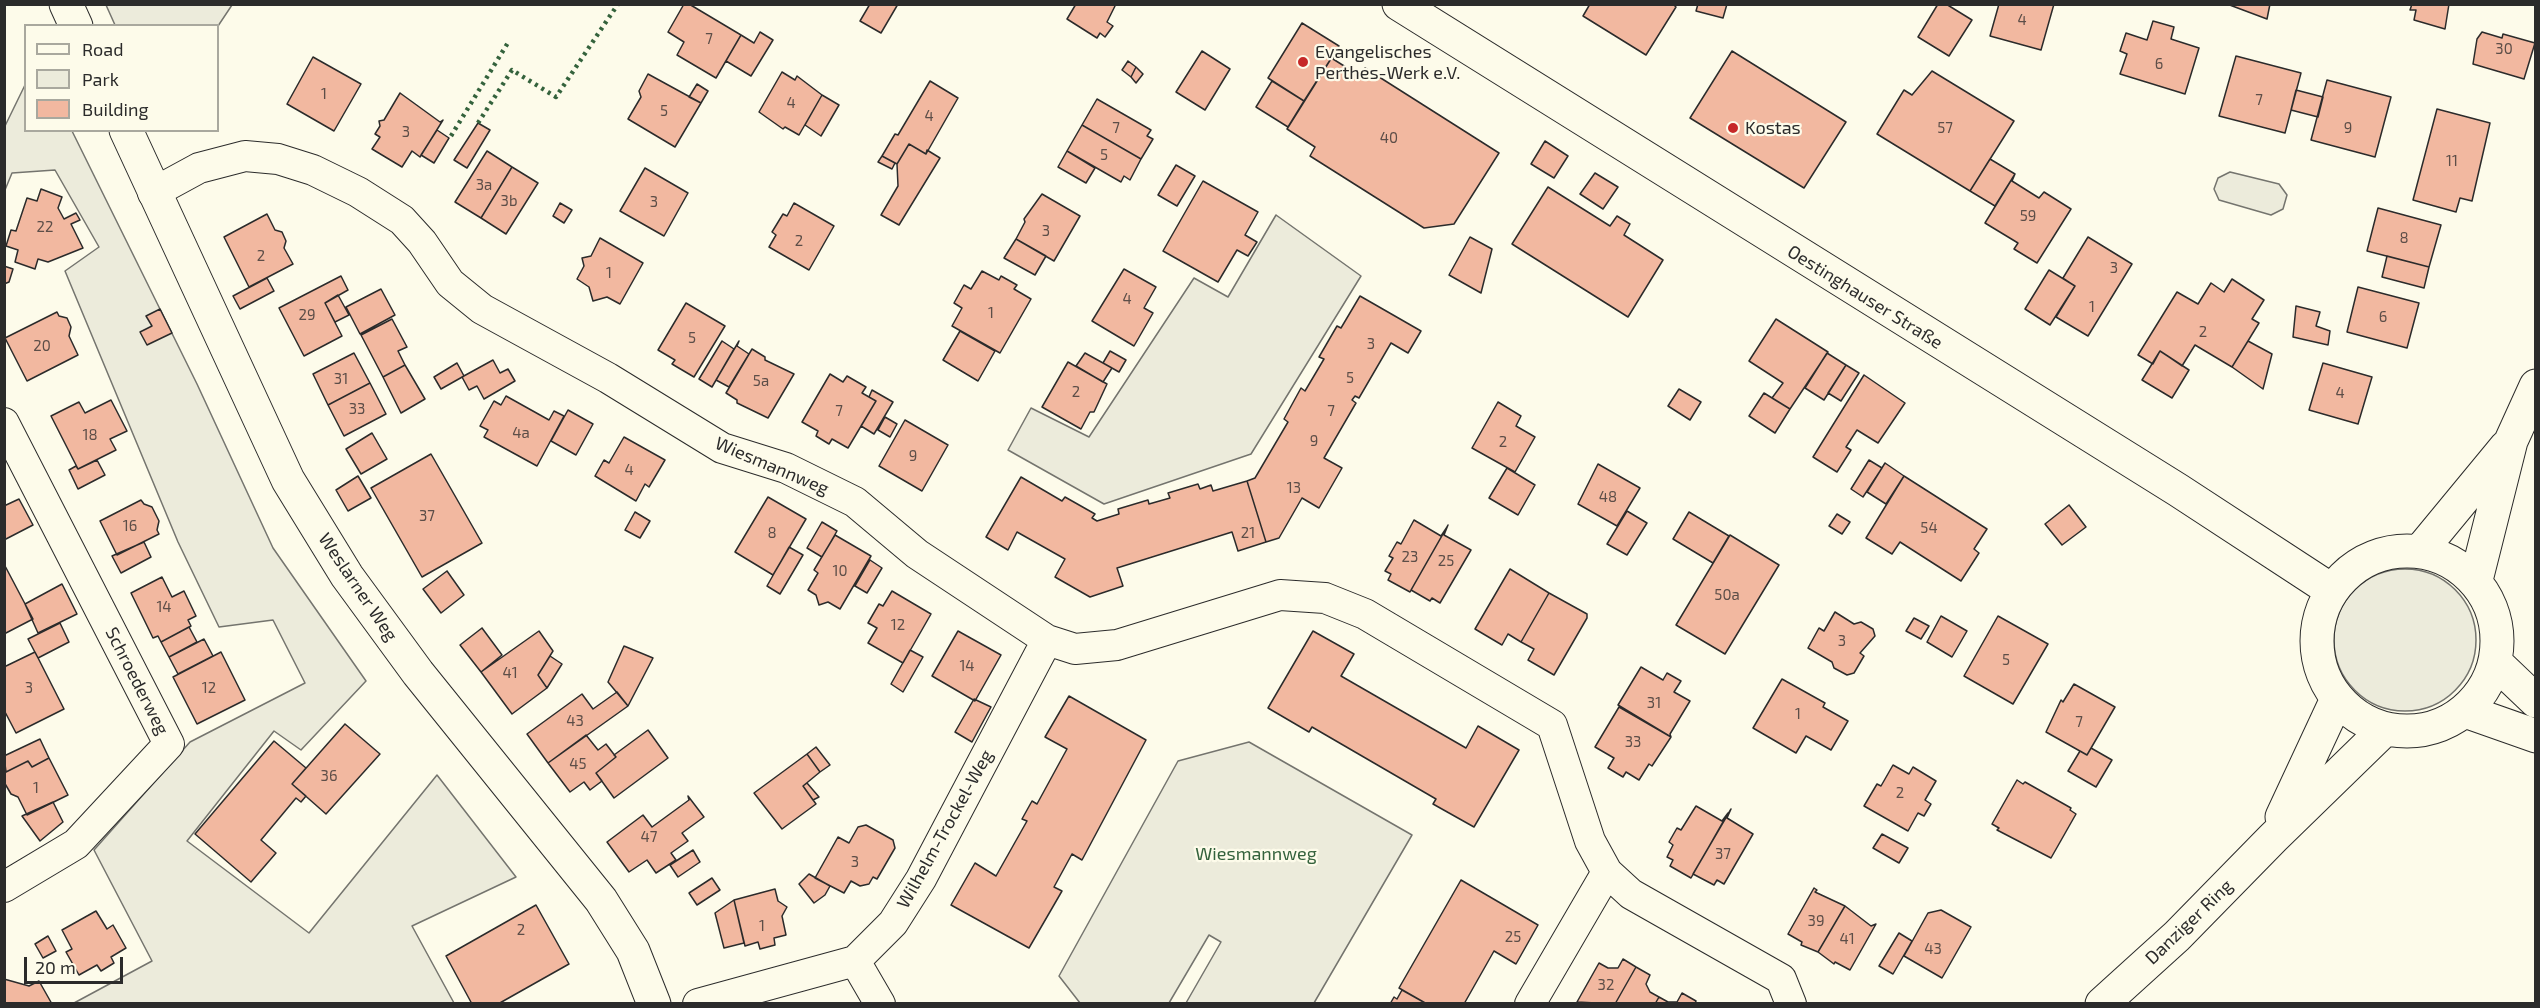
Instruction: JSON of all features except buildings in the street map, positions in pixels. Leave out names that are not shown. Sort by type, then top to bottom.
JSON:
[{"type":"street","points":[[66,4],[75,24]]},
{"type":"street","name":"Oestinghauser Straße","points":[[1399,4],[2178,490],[2331,590]]},
{"type":"street","name":"Weslarner Weg","points":[[127,132],[153,194],[288,480],[347,576],[418,673],[602,900],[633,951],[654,1004]]},
{"type":"street","name":"Wiesmannweg","points":[[153,194],[199,168],[245,156],[278,159],[313,170],[358,192],[402,220],[422,242],[450,283],[482,309],[608,378],[722,448],[786,468],[855,502],[917,554],[1047,640],[1075,649],[1117,645],[1280,595],[1326,598],[1365,614],[1552,725],[1590,841],[1607,872],[1631,894],[1781,979],[1791,1004]]},
{"type":"street","points":[[2476,580],[2511,441],[2535,386]]},
{"type":"street","name":"Schroederweg","points":[[4,423],[169,744],[76,844],[4,887]]},
{"type":"street","points":[[2421,550],[2511,441]]},
{"type":"street","points":[[2421,550],[2453,562],[2476,580],[2491,605],[2496,624],[2498,633],[2495,662],[2484,689],[2465,711],[2441,725],[2414,732],[2385,729],[2359,718],[2337,699],[2322,675],[2316,646],[2319,617],[2331,590],[2355,566],[2386,552],[2421,550]]},
{"type":"street","name":"Wilhelm-Trockel-Weg","points":[[699,1004],[855,961],[893,923],[921,879],[1047,640]]},
{"type":"street","points":[[2495,662],[2535,701]]},
{"type":"street","name":"Danziger Ring","points":[[2273,838],[2337,699]]},
{"type":"street","points":[[2465,711],[2535,736]]},
{"type":"street","name":"Danziger Ring","points":[[2102,1004],[2177,936],[2385,729]]},
{"type":"street","points":[[1530,1004],[1607,872]]},
{"type":"street","points":[[855,961],[880,1004]]},
{"type":"green space","points":[[106,5],[232,5],[219,24],[115,24]]},
{"type":"green space","points":[[24,87],[24,132],[72,132],[197,384],[273,548],[366,681],[301,750],[274,731],[187,841],[309,933],[437,775],[516,877],[412,926],[454,1003],[74,1003],[152,961],[94,850],[190,742],[305,683],[273,620],[219,627],[178,542],[65,271],[99,247],[55,170],[12,173],[5,190],[4,128]]},
{"type":"green space","points":[[2230,172],[2279,184],[2287,195],[2283,209],[2271,215],[2219,200],[2214,189],[2218,178]]},
{"type":"green space","points":[[1276,215],[1361,276],[1251,454],[1104,504],[1008,450],[1031,408],[1089,437],[1194,278],[1228,297]]},
{"type":"green space","points":[[2405,569],[2432,575],[2455,590],[2470,613],[2476,640],[2470,667],[2455,690],[2432,705],[2405,711],[2378,705],[2355,690],[2340,667],[2334,640],[2340,613],[2355,590],[2378,575]]},
{"type":"green space","name":"Wiesmannweg","points":[[1249,742],[1412,835],[1314,1003],[1186,1003],[1221,942],[1209,935],[1169,1003],[1080,1003],[1059,976],[1178,761]]},
{"type":"hedge","points":[[478,123],[512,70],[556,97],[618,4]]},
{"type":"hedge","points":[[451,136],[509,41]]},
{"type":"place","name":"Evangelisches Perthes-Werk e.V.","points":[[1303,62]]},
{"type":"place","name":"Kostas","points":[[1733,128]]}]
